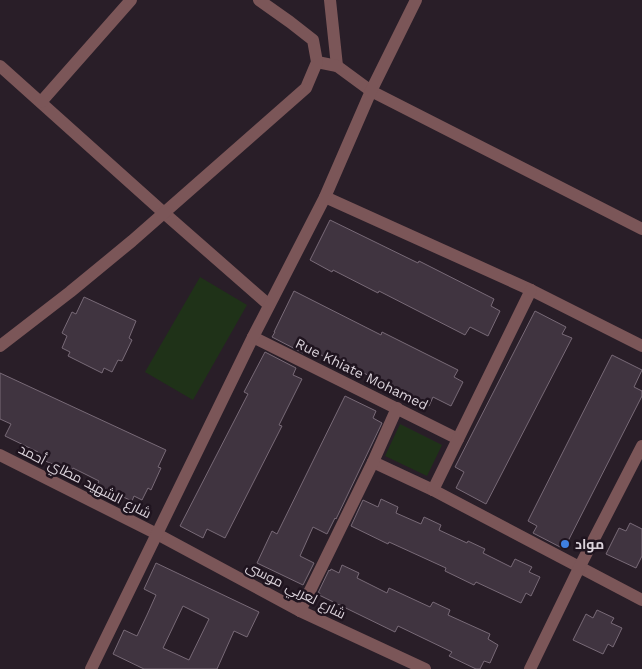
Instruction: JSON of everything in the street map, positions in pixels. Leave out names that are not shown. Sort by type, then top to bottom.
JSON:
[{"type":"street","points":[[41,102],[131,0]]},
{"type":"street","points":[[0,346],[70,292],[164,213],[306,88],[317,62],[312,40],[259,0]]},
{"type":"street","points":[[330,0],[337,66]]},
{"type":"street","points":[[91,669],[253,337],[325,197],[371,91],[416,0]]},
{"type":"street","points":[[317,62],[337,66],[371,91],[642,229]]},
{"type":"street","points":[[0,66],[269,305]]},
{"type":"street","points":[[325,197],[531,290],[642,346]]},
{"type":"street","points":[[433,490],[531,290]]},
{"type":"street","name":"Rue Khiate Mohamed","points":[[253,337],[458,439]]},
{"type":"street","points":[[300,611],[373,462],[397,408]]},
{"type":"street","points":[[530,669],[579,568],[642,446]]},
{"type":"street","name":"شارع الشهيد مطاي أحمد","points":[[0,455],[157,534]]},
{"type":"street","points":[[373,462],[433,490],[642,600]]},
{"type":"street","name":"شارع لعربي موسى","points":[[157,534],[300,611],[425,669]]},
{"type":"green space","points":[[200,277],[247,305],[193,400],[145,372]]},
{"type":"green space","points":[[400,424],[442,445],[427,476],[385,456]]},
{"type":"building","points":[[330,220],[418,263],[419,261],[494,299],[491,306],[500,311],[488,336],[470,327],[465,335],[379,291],[378,293],[310,260]]},
{"type":"building","points":[[294,291],[381,335],[382,332],[458,370],[454,377],[463,382],[451,406],[433,397],[429,406],[340,361],[338,364],[306,347],[303,353],[272,337]]},
{"type":"building","points":[[84,297],[136,321],[129,338],[132,340],[122,361],[118,360],[112,372],[104,368],[102,373],[68,356],[70,352],[62,348],[67,336],[62,333],[72,312],[76,314]]},
{"type":"building","points":[[535,311],[566,327],[562,334],[572,338],[486,504],[456,488],[464,472],[455,467]]},
{"type":"building","points":[[265,352],[296,368],[293,375],[302,379],[279,425],[282,426],[225,538],[207,529],[203,538],[180,526],[248,394],[244,392]]},
{"type":"building","points":[[612,355],[642,370],[634,387],[642,391],[642,396],[564,549],[533,533],[537,526],[528,521]]},
{"type":"building","points":[[0,373],[166,450],[158,467],[161,468],[151,490],[148,488],[142,500],[134,496],[132,501],[97,485],[99,481],[73,468],[71,472],[36,457],[38,452],[5,436],[11,424],[0,419]]},
{"type":"building","points":[[345,396],[376,411],[373,418],[382,423],[327,534],[313,527],[300,556],[314,563],[303,585],[257,563],[272,531],[277,534]]},
{"type":"building","points":[[381,499],[398,507],[396,513],[421,524],[424,517],[441,525],[439,530],[485,549],[483,553],[511,567],[515,559],[532,567],[529,572],[540,577],[531,596],[526,593],[521,603],[476,582],[474,585],[445,571],[446,568],[389,542],[388,544],[351,526],[363,500],[378,507]]},
{"type":"building","points":[[630,523],[642,529],[642,556],[636,568],[606,554],[619,528],[626,531]]},
{"type":"building","points":[[156,563],[259,612],[247,637],[234,631],[217,669],[144,669],[113,654],[124,630],[137,636],[156,595],[144,589]],"holes":[[[183,606],[209,619],[189,660],[163,648]]]},
{"type":"building","points":[[342,565],[359,573],[357,578],[387,593],[389,588],[430,607],[433,602],[450,610],[448,615],[490,634],[488,639],[498,645],[490,663],[484,661],[480,669],[476,669],[449,656],[452,652],[398,626],[395,632],[319,595],[320,593],[318,593],[329,570],[331,569],[339,573]]},
{"type":"building","points":[[597,610],[614,618],[611,623],[622,628],[613,647],[608,644],[603,654],[573,640],[586,614],[593,618]]},
{"type":"place","name":"مواد","points":[[565,544]]}]
